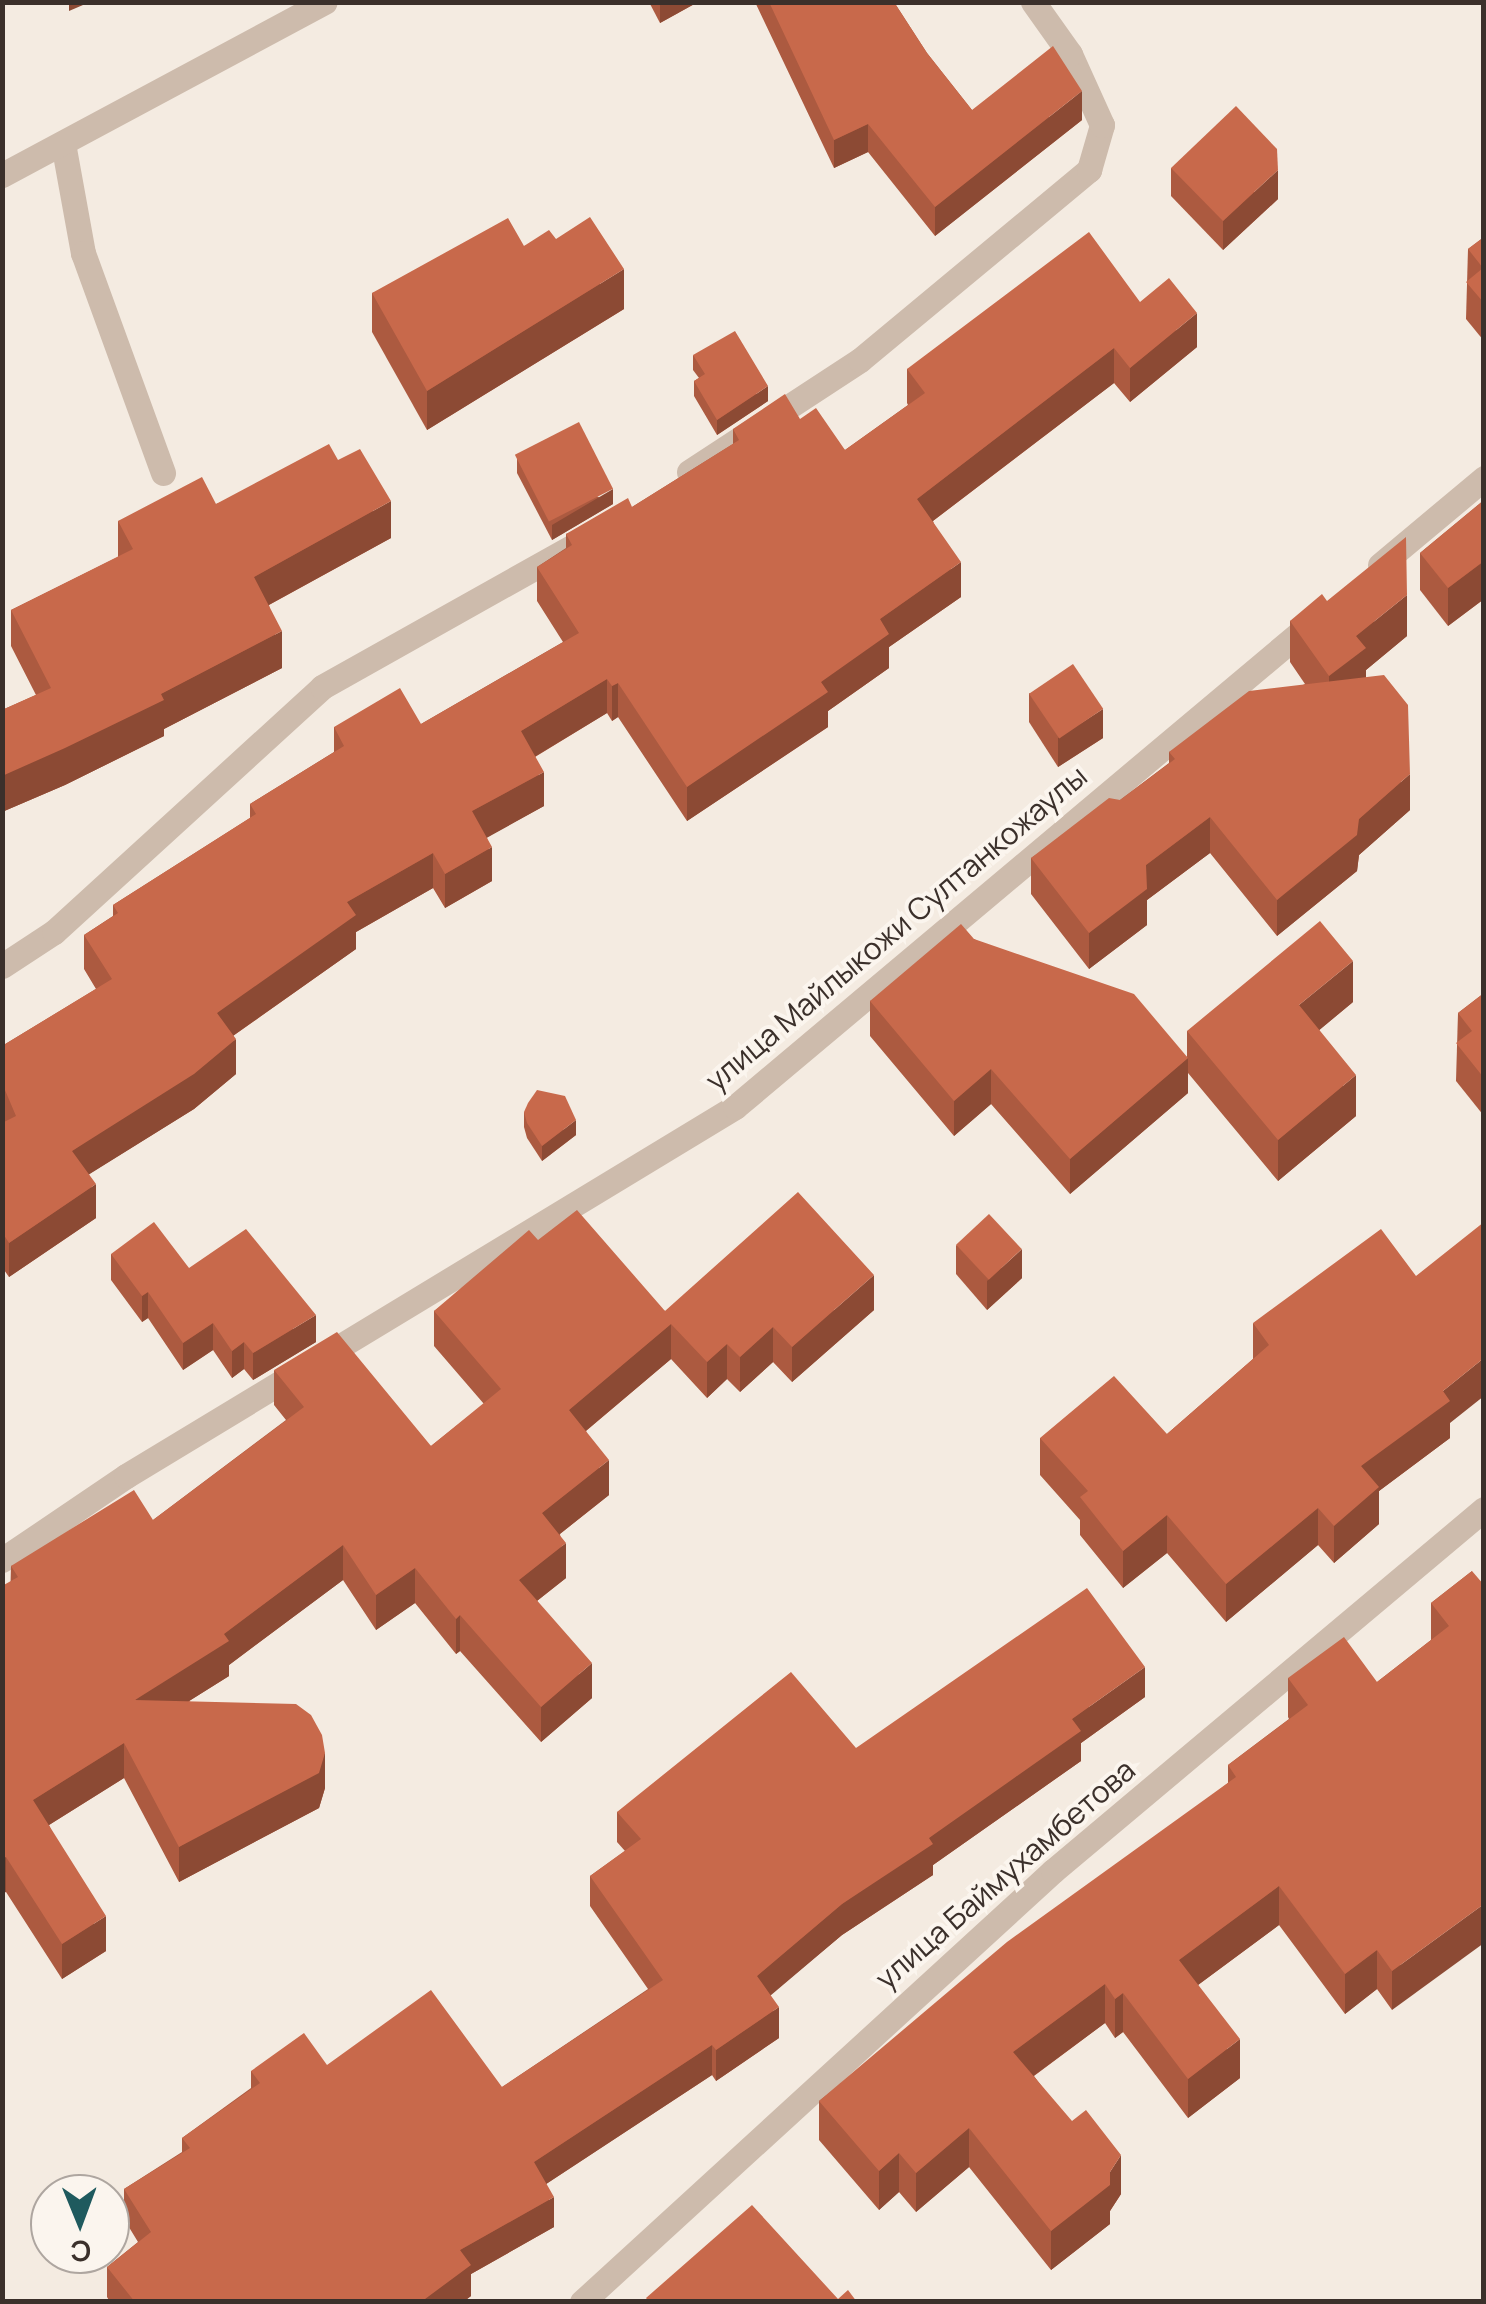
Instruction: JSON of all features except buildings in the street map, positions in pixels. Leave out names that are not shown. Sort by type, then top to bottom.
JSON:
[{"type":"street","points":[[2,175],[324,2]]},
{"type":"street","points":[[668,486],[860,360],[1089,170],[1102,126],[1070,54],[1033,2]]},
{"type":"street","points":[[62,143],[83,252],[164,473]]},
{"type":"street","points":[[1361,581],[1484,478]]},
{"type":"street","points":[[2,966],[54,932],[322,687],[604,528]]},
{"type":"street","name":"улица Майлыкожи Султанкожаулы","points":[[2,1560],[126,1476],[736,1107],[1331,607]]},
{"type":"street","name":"улица Баймухамбетова","points":[[582,2302],[1053,1871],[1484,1509]]}]
